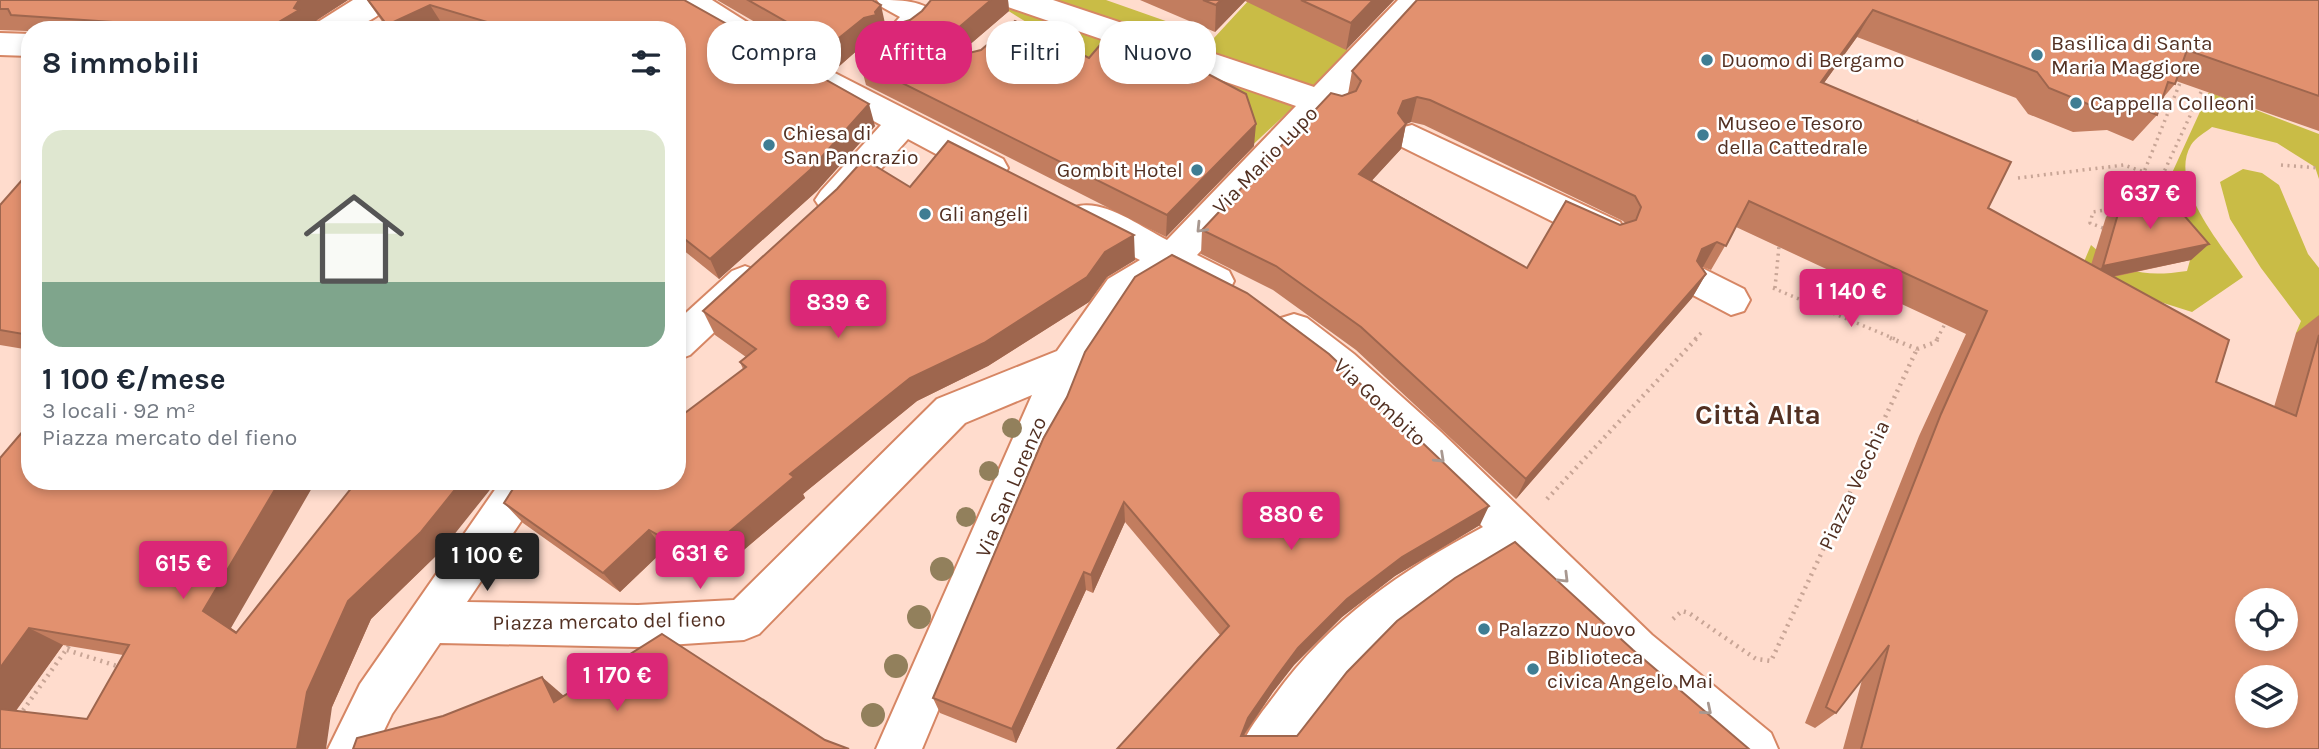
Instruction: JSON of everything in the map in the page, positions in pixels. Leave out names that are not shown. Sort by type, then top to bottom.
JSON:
[{"type":"street","points":[[343,21],[376,0]]},
{"type":"street","points":[[693,0],[706,13],[790,61],[839,88],[902,117],[1025,185]]},
{"type":"street","points":[[893,0],[895,21]]},
{"type":"street","name":"Via Mario Lupo","points":[[1171,259],[1329,104],[1416,0]]},
{"type":"street","points":[[1016,21],[1029,3],[1329,104]]},
{"type":"street","points":[[0,44],[21,45]]},
{"type":"street","points":[[839,88],[855,74]]},
{"type":"street","points":[[810,221],[902,117]]},
{"type":"street","points":[[1412,137],[1609,233]]},
{"type":"street","name":"Via Gombito","points":[[1061,203],[1258,304],[1340,363],[1516,530]]},
{"type":"street","points":[[686,336],[769,259]]},
{"type":"street","name":"Via San Lorenzo","points":[[899,749],[1045,409],[1071,362],[1121,289],[1171,259]]},
{"type":"street","name":"Piazza mercato del fieno","points":[[429,622],[638,626],[744,620],[951,411],[1071,362]]},
{"type":"street","points":[[351,749],[376,699],[492,528],[521,490]]},
{"type":"street","points":[[1263,749],[1325,667],[1381,614],[1441,570],[1516,530],[1636,650],[1755,749]]},
{"type":"path","points":[[2018,178],[2124,164],[2144,172],[2180,83]]},
{"type":"path","points":[[2150,201],[2202,90]]},
{"type":"path","points":[[1899,123],[1923,121]]},
{"type":"path","points":[[2281,165],[2319,168]]},
{"type":"path","points":[[2102,228],[2090,223],[2094,212],[2124,206]]},
{"type":"path","points":[[1775,288],[1779,246]]},
{"type":"path","points":[[1546,501],[1718,292],[1753,279],[1917,349],[1936,342],[1945,324]]},
{"type":"path","name":"Piazza Vecchia","points":[[1636,650],[1682,611],[1699,619],[1756,659],[1772,662],[1917,349]]},
{"type":"path","points":[[16,721],[74,639]]},
{"type":"path","points":[[67,650],[127,670]]},
{"type":"shaded area","points":[[1017,0],[1106,0],[1166,21],[1099,21],[1099,81],[1085,74],[1085,21],[1025,21],[1007,10]]},
{"type":"shaded area","points":[[1249,0],[1352,52],[1243,154],[1104,84],[1216,84],[1216,36]]},
{"type":"shaded area","points":[[2209,92],[2319,134],[2319,179],[2315,167],[2277,143],[2212,127],[2191,145],[2186,161],[2186,177],[2200,213],[2243,277],[2192,312],[2078,276],[2091,245],[2114,262],[2136,271],[2159,274],[2187,271],[2194,246],[2156,208]]},
{"type":"shaded area","points":[[2243,169],[2262,173],[2279,185],[2308,254],[2319,268],[2319,342],[2296,333],[2301,321],[2261,268],[2230,219],[2220,182]]},
{"type":"building","points":[[0,0],[299,0],[294,8],[299,10],[280,21],[100,21],[11,15],[8,9],[0,9]]},
{"type":"building","points":[[368,0],[684,0],[721,21],[707,21],[707,84],[833,84],[869,104],[810,170],[710,259],[686,240],[686,21],[484,21],[430,5],[396,21],[384,21]]},
{"type":"building","points":[[748,0],[872,0],[881,5],[875,12],[876,15],[855,21],[855,25],[841,36],[841,21],[785,21]]},
{"type":"building","points":[[931,0],[991,0],[966,21],[907,21],[922,11]]},
{"type":"building","points":[[1203,0],[1221,0],[1216,5]]},
{"type":"building","points":[[1301,0],[1373,0],[1351,23]]},
{"type":"building","points":[[1417,0],[2319,0],[2319,96],[2187,50],[2175,84],[2168,82],[2157,115],[2130,104],[2095,107],[2049,88],[2037,72],[1873,10],[1821,82],[2011,162],[1988,208],[2229,340],[2216,382],[2296,416],[2319,335],[2319,749],[1861,749],[1889,645],[1836,713],[1826,707],[1941,414],[1987,311],[1749,201],[1726,246],[1717,242],[1702,249],[1697,261],[1706,274],[1526,479],[1361,327],[1276,266],[1202,230],[1331,93],[1342,96],[1356,91],[1361,81],[1352,71]],"holes":[[[1417,97],[1430,100],[1635,196],[1641,207],[1636,220],[1620,225],[1566,201],[1527,268],[1359,174],[1406,124],[1398,113],[1403,101]]]},
{"type":"building","points":[[986,46],[986,84],[1085,84],[1085,56],[1089,58],[1099,46],[1099,84],[1216,84],[1216,78],[1246,94],[1256,124],[1167,215],[904,84],[972,84],[972,52]]},
{"type":"building","points":[[948,141],[1134,235],[1105,252],[1087,277],[984,343],[910,378],[790,474],[794,477],[698,558],[649,530],[603,573],[504,503],[512,490],[686,490],[686,412],[746,367],[740,362],[756,349],[703,311],[837,189],[864,159],[910,187]]},
{"type":"building","points":[[21,181],[21,334],[0,330],[0,205]]},
{"type":"building","points":[[2145,196],[2176,206],[2209,244],[2103,266],[2122,200]]},
{"type":"building","points":[[1172,255],[1247,293],[1329,354],[1489,506],[1402,557],[1347,599],[1298,648],[1248,718],[1241,736],[1297,736],[1347,672],[1397,621],[1455,578],[1515,542],[1633,650],[1749,749],[1117,749],[1229,626],[1124,502],[1091,575],[1084,572],[1012,729],[933,698],[1043,439],[1067,397],[1085,352],[1135,277]]},
{"type":"building","points":[[21,434],[21,490],[275,490],[203,611],[236,633],[350,490],[455,490],[421,532],[348,601],[307,692],[297,749],[0,749],[0,709],[87,719],[129,645],[29,628],[0,668],[0,458]]},
{"type":"building","points":[[662,634],[825,740],[849,749],[353,749],[357,738],[443,716],[542,677],[554,702]]},
{"type":"place","name":"Basilica di Santa Maria Maggiore","points":[[2037,55]]},
{"type":"place","name":"Duomo di Bergamo","points":[[1707,60]]},
{"type":"place","name":"Cappella Colleoni","points":[[2076,103]]},
{"type":"place","name":"Museo e Tesoro della Cattedrale","points":[[1703,135]]},
{"type":"place","name":"Chiesa di San Pancrazio","points":[[769,145]]},
{"type":"place","name":"Gombit Hotel","points":[[1197,170]]},
{"type":"place","name":"Gli angeli","points":[[925,214]]},
{"type":"place","name":"Palazzo Nuovo","points":[[1484,629]]},
{"type":"place","name":"Biblioteca civica Angelo Mai","points":[[1533,669]]},
{"type":"district","name":"Città Alta","points":[[1758,414]]}]
